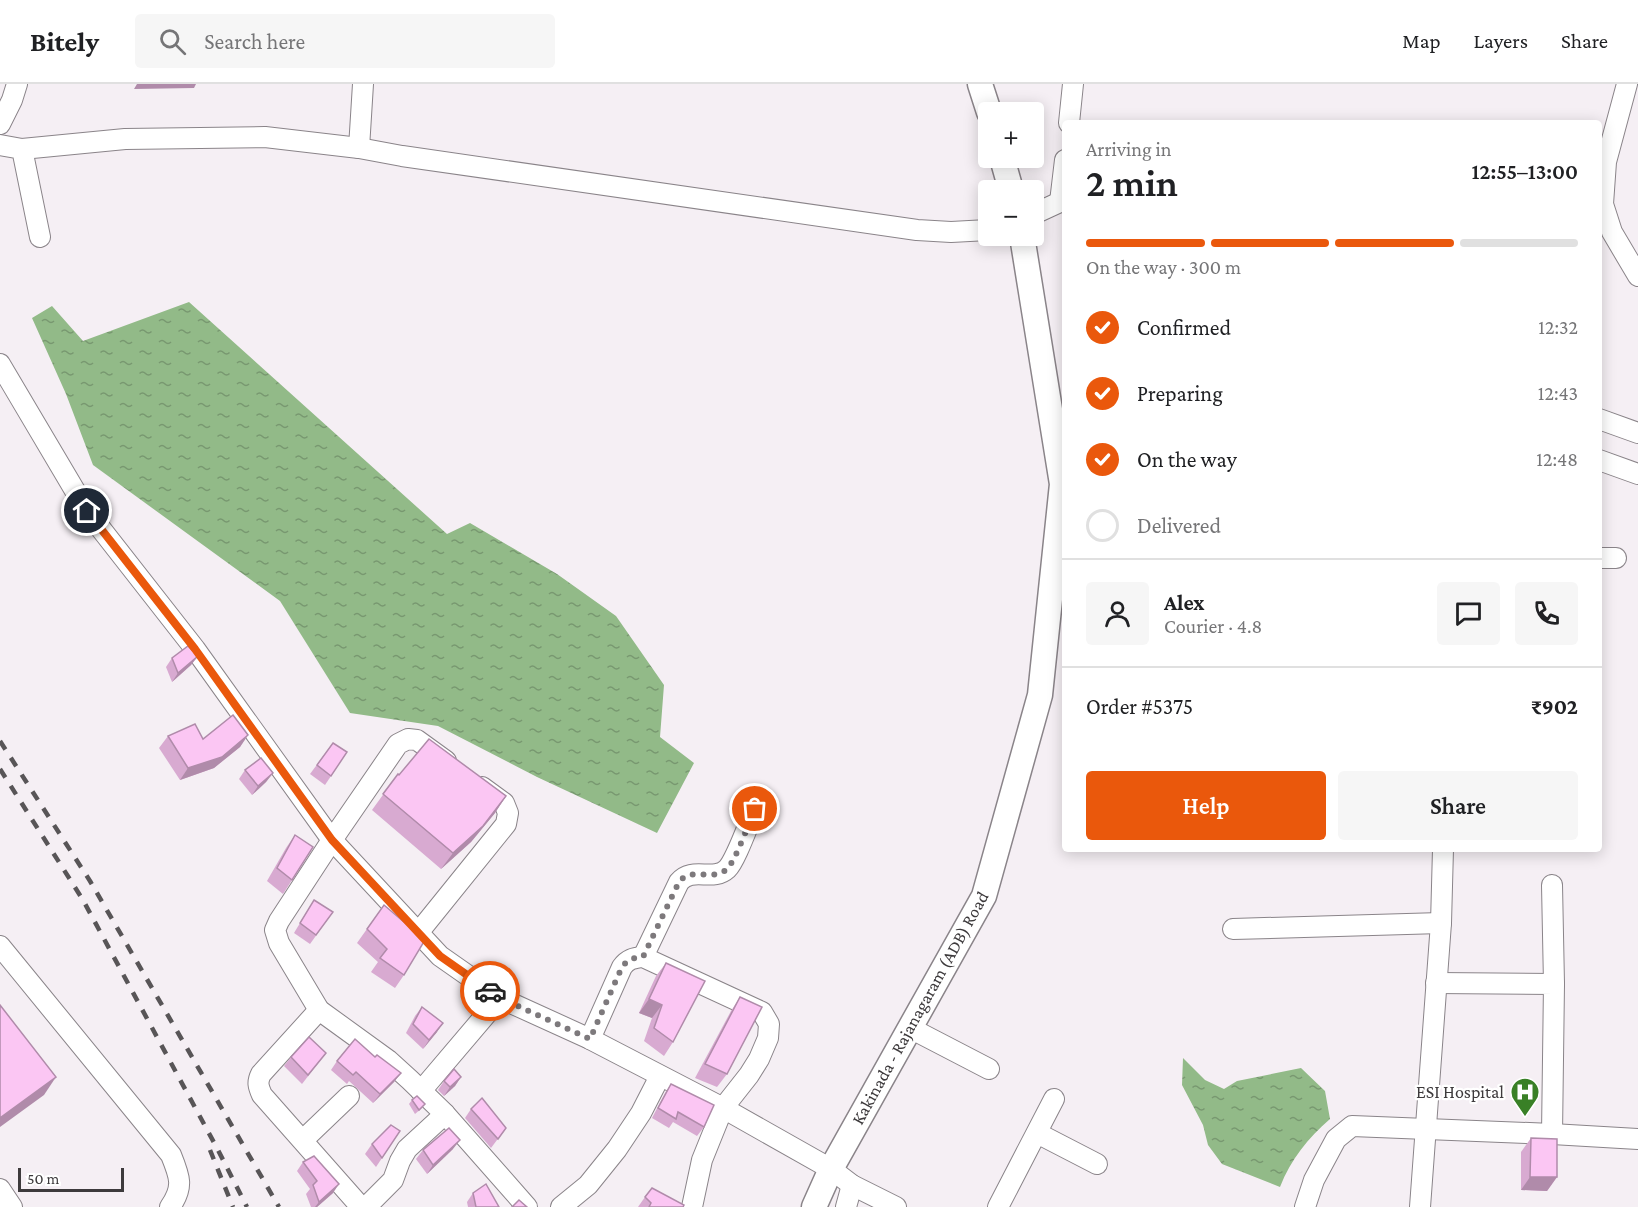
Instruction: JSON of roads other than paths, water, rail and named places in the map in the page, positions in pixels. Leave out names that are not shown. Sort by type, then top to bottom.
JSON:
[{"type":"main road","points":[[980,84],[985,102]]},
{"type":"main road","name":"Kakinada - Rajanagaram (ADB) Road","points":[[814,1207],[831,1169],[984,896],[1040,695],[1062,484],[1024,246]]},
{"type":"street","points":[[0,124],[17,84]]},
{"type":"street","points":[[359,148],[363,84]]},
{"type":"street","points":[[1069,120],[1073,84]]},
{"type":"street","points":[[1627,84],[1606,162],[1603,204],[1612,232],[1638,276]]},
{"type":"street","points":[[0,145],[22,149],[125,139],[265,138],[359,148],[917,230],[978,231]]},
{"type":"street","points":[[22,149],[40,237]]},
{"type":"street","points":[[1044,209],[1062,201]]},
{"type":"street","points":[[0,364],[87,511],[195,649],[332,840],[440,956],[500,998],[590,1039],[723,1108],[831,1169],[852,1185],[896,1207]]},
{"type":"street","points":[[1602,420],[1638,433]]},
{"type":"street","points":[[1602,461],[1638,474]]},
{"type":"street","points":[[418,933],[506,824],[508,813],[504,803],[417,740],[408,739],[398,744],[332,840],[275,930],[279,943],[320,1010],[387,1060],[421,1091],[445,1114],[527,1207]]},
{"type":"street","points":[[643,957],[679,882],[684,876],[714,874],[726,870],[732,862],[755,809]]},
{"type":"street","points":[[1420,1207],[1441,923],[1443,852]]},
{"type":"street","points":[[1552,885],[1554,984],[1552,1134]]},
{"type":"street","points":[[1233,929],[1441,923]]},
{"type":"street","points":[[0,946],[171,1155],[180,1185],[177,1197],[170,1207]]},
{"type":"street","points":[[590,1039],[622,967],[633,958],[643,957],[762,1012],[769,1024],[768,1038],[749,1075],[723,1108],[702,1160],[692,1207]]},
{"type":"street","points":[[1436,983],[1554,984]]},
{"type":"street","points":[[421,1091],[500,998]]},
{"type":"street","points":[[320,1010],[261,1074],[257,1082],[262,1095],[361,1207]]},
{"type":"street","points":[[910,1028],[989,1069]]},
{"type":"street","points":[[561,1207],[588,1185],[617,1149],[641,1113],[660,1076]]},
{"type":"street","points":[[303,1140],[349,1096]]},
{"type":"street","points":[[998,1207],[1054,1099]]},
{"type":"street","points":[[366,1207],[393,1180],[407,1149],[445,1114]]},
{"type":"street","points":[[1305,1207],[1314,1180],[1336,1139],[1353,1126],[1638,1139]]},
{"type":"street","points":[[1037,1133],[1097,1164]]},
{"type":"street","points":[[846,1207],[852,1185]]},
{"type":"street","points":[[0,1189],[12,1207]]},
{"type":"water","points":[[189,302],[447,534],[470,523],[557,574],[616,616],[664,685],[660,737],[694,763],[657,833],[537,777],[438,726],[350,713],[280,601],[93,465],[66,394],[32,318],[52,306],[83,341]]},
{"type":"water","points":[[1183,1058],[1205,1080],[1224,1089],[1237,1081],[1301,1068],[1325,1091],[1330,1119],[1301,1150],[1289,1167],[1280,1187],[1222,1164],[1208,1145],[1203,1125],[1182,1085]]},
{"type":"railway","points":[[0,741],[90,881],[279,1207]]},
{"type":"railway","points":[[0,769],[83,900],[247,1207]]},
{"type":"railway","points":[[210,1150],[233,1207]]},
{"type":"place","name":"ESI Hospital","points":[[1525,1118]]}]
